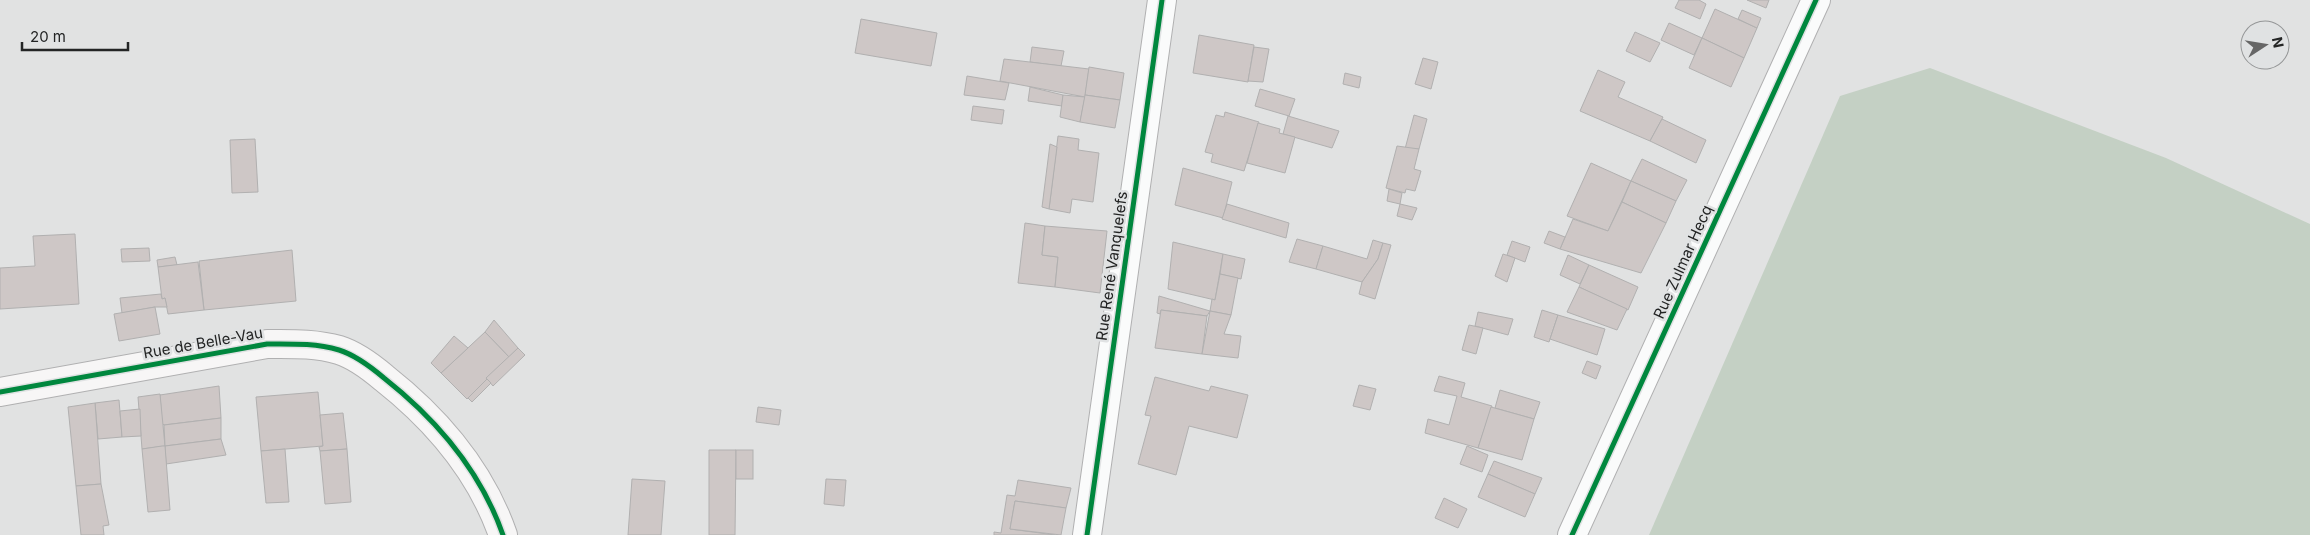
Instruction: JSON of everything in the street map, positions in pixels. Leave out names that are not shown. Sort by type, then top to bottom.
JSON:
[{"type":"street","name":"Rue René Vanquelefs","points":[[1087,535],[1162,0]]},
{"type":"street","name":"Rue Zulmar Hecq","points":[[1572,535],[1816,0]]},
{"type":"street","name":"Rue de Belle-Vau","points":[[0,392],[267,344],[307,344],[341,350],[371,367],[410,398],[446,436],[474,478],[503,535]]},
{"type":"shaded area","points":[[1930,68],[2166,158],[2310,224],[2310,535],[1649,535],[1840,96]]},
{"type":"building","points":[[1679,0],[1699,0],[1706,4],[1700,19],[1675,8]]},
{"type":"building","points":[[1747,0],[1769,0],[1766,8]]},
{"type":"building","points":[[1715,9],[1757,28],[1744,58],[1702,38]]},
{"type":"building","points":[[1742,10],[1761,18],[1757,28],[1738,19]]},
{"type":"building","points":[[861,19],[937,33],[931,66],[855,53]]},
{"type":"building","points":[[1669,23],[1702,38],[1694,55],[1661,40]]},
{"type":"building","points":[[1635,32],[1660,43],[1650,62],[1626,51]]},
{"type":"building","points":[[1199,35],[1254,45],[1248,82],[1193,73]]},
{"type":"building","points":[[1702,38],[1744,58],[1731,87],[1689,68]]},
{"type":"building","points":[[1032,47],[1064,51],[1061,66],[1030,62]]},
{"type":"building","points":[[1254,47],[1269,49],[1263,82],[1248,81]]},
{"type":"building","points":[[1423,58],[1438,62],[1431,89],[1415,84]]},
{"type":"building","points":[[1004,59],[1089,69],[1085,97],[1000,81]]},
{"type":"building","points":[[1089,67],[1124,73],[1120,100],[1085,95]]},
{"type":"building","points":[[1598,70],[1625,82],[1618,97],[1663,117],[1650,141],[1580,111]]},
{"type":"building","points":[[1345,73],[1361,77],[1359,88],[1343,84]]},
{"type":"building","points":[[967,76],[1009,83],[1005,100],[964,95]]},
{"type":"building","points":[[1030,87],[1063,95],[1062,106],[1028,101]]},
{"type":"building","points":[[1260,89],[1295,99],[1289,116],[1255,106]]},
{"type":"building","points":[[1063,95],[1085,97],[1080,122],[1060,117]]},
{"type":"building","points":[[1085,95],[1120,100],[1115,128],[1080,122]]},
{"type":"building","points":[[973,106],[1004,110],[1002,124],[971,120]]},
{"type":"building","points":[[1225,112],[1259,122],[1244,171],[1211,162],[1213,154],[1205,152],[1216,115],[1224,117]]},
{"type":"building","points":[[1414,115],[1427,119],[1419,149],[1405,149]]},
{"type":"building","points":[[1288,116],[1339,131],[1332,148],[1283,134]]},
{"type":"building","points":[[1662,119],[1706,140],[1696,163],[1650,141]]},
{"type":"building","points":[[1258,123],[1280,129],[1279,133],[1295,137],[1285,173],[1247,163]]},
{"type":"building","points":[[1058,136],[1079,139],[1078,150],[1099,153],[1093,202],[1072,199],[1070,213],[1049,209]]},
{"type":"building","points":[[255,139],[258,192],[232,193],[230,140]]},
{"type":"building","points":[[1050,144],[1057,147],[1049,209],[1042,207]]},
{"type":"building","points":[[1397,146],[1419,149],[1414,169],[1421,171],[1415,191],[1406,189],[1405,193],[1386,188]]},
{"type":"building","points":[[1642,159],[1687,180],[1676,201],[1631,181]]},
{"type":"building","points":[[1591,163],[1631,181],[1608,231],[1567,216]]},
{"type":"building","points":[[1183,168],[1232,182],[1223,218],[1175,205]]},
{"type":"building","points":[[1631,181],[1676,201],[1666,223],[1622,202]]},
{"type":"building","points":[[1389,189],[1402,193],[1400,204],[1387,201]]},
{"type":"building","points":[[1622,202],[1666,223],[1641,273],[1560,249],[1573,219],[1608,231]]},
{"type":"building","points":[[1227,204],[1289,223],[1286,238],[1222,219]]},
{"type":"building","points":[[1400,204],[1417,208],[1412,220],[1397,216]]},
{"type":"building","points":[[1025,223],[1045,226],[1042,255],[1058,257],[1055,287],[1018,283]]},
{"type":"building","points":[[1045,226],[1107,231],[1100,293],[1055,287],[1058,257],[1042,255]]},
{"type":"building","points":[[1549,231],[1565,237],[1560,249],[1544,243]]},
{"type":"building","points":[[75,234],[79,304],[0,309],[0,268],[35,266],[33,236]]},
{"type":"building","points":[[1297,239],[1323,246],[1316,269],[1289,262]]},
{"type":"building","points":[[1373,240],[1383,243],[1378,259],[1362,282],[1316,269],[1323,246],[1367,259]]},
{"type":"building","points":[[1512,241],[1530,247],[1525,262],[1507,255]]},
{"type":"building","points":[[1173,242],[1223,254],[1215,300],[1168,289]]},
{"type":"building","points":[[1383,243],[1391,245],[1375,299],[1359,294],[1362,282],[1378,259]]},
{"type":"building","points":[[149,248],[150,261],[122,262],[121,249]]},
{"type":"building","points":[[292,250],[296,301],[204,310],[199,261]]},
{"type":"building","points":[[1223,254],[1245,259],[1241,279],[1220,274]]},
{"type":"building","points":[[1503,254],[1515,258],[1507,282],[1495,276]]},
{"type":"building","points":[[1568,255],[1589,265],[1580,284],[1560,275]]},
{"type":"building","points":[[175,257],[177,265],[158,267],[157,260]]},
{"type":"building","points":[[198,262],[204,310],[168,314],[165,298],[162,299],[158,267]]},
{"type":"building","points":[[1589,265],[1638,287],[1628,310],[1579,287]]},
{"type":"building","points":[[1220,274],[1238,278],[1231,315],[1210,311],[1212,299],[1215,300]]},
{"type":"building","points":[[1579,287],[1627,309],[1617,330],[1567,312]]},
{"type":"building","points":[[161,294],[162,299],[165,298],[167,307],[155,307],[122,313],[120,298]]},
{"type":"building","points":[[1159,296],[1210,311],[1207,316],[1161,310],[1160,314],[1157,313]]},
{"type":"building","points":[[155,307],[160,334],[119,341],[114,314]]},
{"type":"building","points":[[1161,310],[1207,316],[1202,354],[1155,348]]},
{"type":"building","points":[[1542,310],[1558,315],[1549,342],[1534,337]]},
{"type":"building","points":[[1210,311],[1231,315],[1224,334],[1241,336],[1238,358],[1202,354]]},
{"type":"building","points":[[1478,312],[1513,319],[1508,335],[1475,326]]},
{"type":"building","points":[[1558,315],[1605,329],[1597,355],[1550,339]]},
{"type":"building","points":[[494,320],[518,348],[509,357],[485,332]]},
{"type":"building","points":[[1469,325],[1483,328],[1476,354],[1462,350]]},
{"type":"building","points":[[485,332],[509,357],[467,399],[441,373]]},
{"type":"building","points":[[454,336],[468,348],[441,373],[431,363]]},
{"type":"building","points":[[518,348],[525,355],[493,386],[486,378]]},
{"type":"building","points":[[1587,361],[1601,366],[1596,379],[1582,373]]},
{"type":"building","points":[[1439,376],[1465,383],[1461,397],[1492,406],[1478,448],[1425,433],[1428,419],[1449,425],[1457,396],[1434,391]]},
{"type":"building","points":[[1155,377],[1209,391],[1211,386],[1248,395],[1237,438],[1189,426],[1176,475],[1138,464],[1151,416],[1145,415]]},
{"type":"building","points":[[487,379],[491,383],[472,402],[468,398]]},
{"type":"building","points":[[1359,385],[1376,389],[1370,410],[1353,406]]},
{"type":"building","points":[[219,386],[221,418],[164,425],[162,423],[160,395]]},
{"type":"building","points":[[1500,390],[1540,402],[1534,419],[1495,408]]},
{"type":"building","points":[[318,392],[323,446],[261,451],[256,397]]},
{"type":"building","points":[[160,394],[165,446],[142,449],[138,397]]},
{"type":"building","points":[[119,400],[122,437],[98,439],[95,403]]},
{"type":"building","points":[[95,403],[101,484],[76,486],[68,407]]},
{"type":"building","points":[[758,407],[781,410],[779,425],[756,422]]},
{"type":"building","points":[[1491,407],[1534,419],[1522,460],[1478,448]]},
{"type":"building","points":[[140,409],[141,436],[122,437],[120,411]]},
{"type":"building","points":[[343,413],[347,449],[320,451],[319,447],[323,446],[320,415]]},
{"type":"building","points":[[221,418],[221,439],[165,446],[164,425]]},
{"type":"building","points":[[221,439],[226,455],[166,464],[165,446]]},
{"type":"building","points":[[165,446],[170,510],[148,512],[142,449]]},
{"type":"building","points":[[1467,446],[1488,455],[1482,472],[1460,464]]},
{"type":"building","points":[[285,449],[289,502],[266,503],[261,451]]},
{"type":"building","points":[[347,449],[351,502],[325,504],[320,451]]},
{"type":"building","points":[[709,450],[736,450],[735,535],[709,535]]},
{"type":"building","points":[[736,450],[753,450],[753,479],[736,479]]},
{"type":"building","points":[[1494,461],[1542,478],[1535,494],[1488,474]]},
{"type":"building","points":[[1488,474],[1535,494],[1525,517],[1478,497]]},
{"type":"building","points":[[632,479],[665,481],[661,535],[628,535]]},
{"type":"building","points":[[826,479],[846,480],[844,506],[824,504]]},
{"type":"building","points":[[1018,480],[1071,488],[1066,508],[1015,501],[1010,529],[1055,535],[994,535],[994,532],[1001,533],[1007,495],[1015,496]]},
{"type":"building","points":[[101,484],[109,525],[103,526],[104,535],[81,535],[76,486]]},
{"type":"building","points":[[1444,498],[1467,509],[1458,528],[1435,518]]},
{"type":"building","points":[[1015,501],[1066,508],[1061,535],[1010,529]]},
{"type":"cycle path","points":[[1087,535],[1162,0]]},
{"type":"cycle path","points":[[1572,535],[1816,0]]},
{"type":"cycle path","points":[[0,392],[267,344],[312,345],[339,350],[357,358],[379,374],[439,429],[469,468],[494,512],[503,535]]}]
